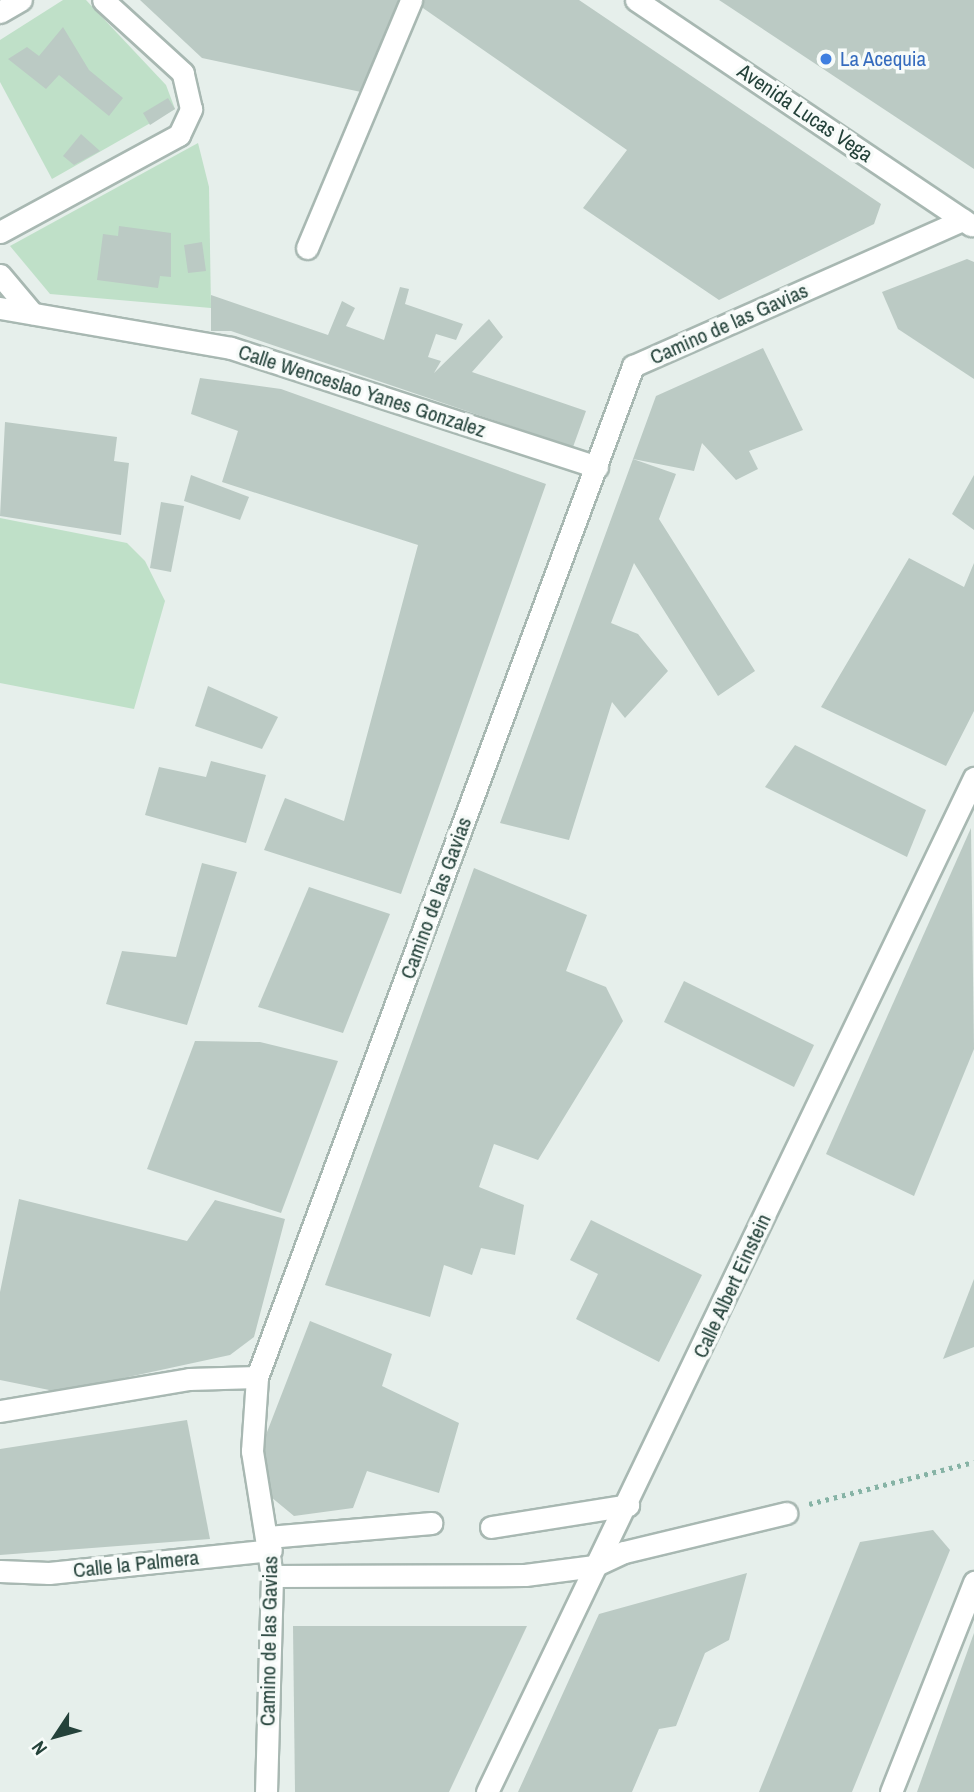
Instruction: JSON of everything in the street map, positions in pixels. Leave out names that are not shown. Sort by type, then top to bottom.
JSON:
[{"type":"street","points":[[0,12],[21,0]]},
{"type":"street","points":[[0,232],[179,135],[191,109],[183,73],[103,0]]},
{"type":"street","points":[[307,248],[411,0]]},
{"type":"street","name":"Avenida Lucas Vega","points":[[636,0],[968,223]]},
{"type":"street","name":"Camino de las Gavias","points":[[266,1792],[272,1576],[270,1543],[251,1451],[257,1377],[633,366],[968,223]]},
{"type":"street","points":[[0,275],[32,313]]},
{"type":"street","name":"Calle Wenceslao Yanes Gonzalez","points":[[0,308],[231,348],[310,369],[597,467]]},
{"type":"street","name":"Calle Albert Einstein","points":[[487,1792],[594,1566],[628,1505],[974,778]]},
{"type":"street","points":[[0,1411],[189,1379],[257,1377]]},
{"type":"street","points":[[491,1527],[628,1505]]},
{"type":"street","points":[[272,1576],[524,1575],[594,1566],[624,1552],[786,1513]]},
{"type":"street","name":"Calle la Palmera","points":[[0,1572],[49,1573],[431,1523]]},
{"type":"street","points":[[891,1792],[974,1582]]},
{"type":"path","points":[[786,1513],[827,1496],[953,1470],[974,1462]]},
{"type":"green space","points":[[63,0],[86,0],[166,85],[175,109],[52,179],[0,82],[0,40]]},
{"type":"green space","points":[[198,143],[209,187],[211,308],[50,294],[10,246]]},
{"type":"green space","points":[[0,518],[127,543],[145,561],[165,601],[134,709],[0,683]]},
{"type":"building","points":[[140,0],[400,0],[361,92],[202,58]]},
{"type":"building","points":[[423,0],[579,0],[881,204],[874,224],[719,300],[583,208],[627,150],[420,6]]},
{"type":"building","points":[[719,0],[974,0],[974,169],[929,139]]},
{"type":"building","points":[[63,27],[89,70],[123,98],[109,116],[59,75],[46,89],[8,59],[27,47],[39,56]]},
{"type":"building","points":[[168,98],[175,109],[150,125],[143,113]]},
{"type":"building","points":[[81,134],[100,151],[74,165],[63,156]]},
{"type":"building","points":[[119,226],[171,233],[171,277],[160,276],[158,288],[97,280],[103,234],[118,236]]},
{"type":"building","points":[[202,242],[206,271],[188,273],[184,245]]},
{"type":"building","points":[[967,259],[974,262],[974,379],[898,329],[882,292]]},
{"type":"building","points":[[400,287],[409,289],[405,304],[463,324],[456,340],[436,334],[428,357],[441,361],[434,373],[489,319],[503,337],[472,372],[586,411],[573,447],[231,331],[211,331],[211,295],[328,335],[342,301],[355,308],[346,326],[384,340]]},
{"type":"building","points":[[763,348],[803,430],[749,451],[758,469],[736,480],[702,443],[694,471],[633,459],[656,396]]},
{"type":"building","points":[[200,378],[281,389],[546,484],[401,894],[264,850],[285,798],[344,821],[418,545],[222,482],[238,431],[191,414]]},
{"type":"building","points":[[5,422],[117,437],[114,461],[129,463],[121,535],[0,516]]},
{"type":"building","points":[[633,459],[676,474],[659,519],[755,671],[718,696],[634,563],[611,623],[638,634],[668,671],[625,718],[612,702],[569,840],[500,823]]},
{"type":"building","points":[[191,475],[249,497],[240,520],[184,501]]},
{"type":"building","points":[[974,475],[974,530],[952,514]]},
{"type":"building","points":[[161,502],[184,506],[171,572],[150,568]]},
{"type":"building","points":[[909,558],[964,587],[974,563],[974,711],[946,766],[821,707]]},
{"type":"building","points":[[208,686],[278,717],[262,749],[195,726]]},
{"type":"building","points":[[795,745],[926,810],[907,857],[765,787]]},
{"type":"building","points":[[211,761],[266,775],[246,843],[145,815],[159,767],[206,777]]},
{"type":"building","points":[[971,828],[974,1049],[914,1196],[826,1154]]},
{"type":"building","points":[[202,863],[237,872],[187,1025],[106,1004],[122,951],[176,957]]},
{"type":"building","points":[[474,868],[587,915],[566,971],[606,987],[623,1021],[538,1160],[494,1144],[479,1187],[524,1205],[515,1255],[481,1248],[472,1275],[444,1265],[430,1317],[325,1285]]},
{"type":"building","points":[[309,887],[390,914],[343,1033],[258,1007]]},
{"type":"building","points":[[684,981],[814,1045],[794,1087],[664,1022]]},
{"type":"building","points":[[195,1041],[260,1042],[338,1061],[281,1213],[147,1169]]},
{"type":"building","points":[[19,1199],[187,1241],[215,1200],[285,1219],[254,1337],[230,1355],[59,1392],[0,1380],[0,1292]]},
{"type":"building","points":[[591,1220],[702,1275],[659,1362],[576,1319],[598,1274],[570,1260]]},
{"type":"building","points":[[974,1279],[974,1347],[943,1359]]},
{"type":"building","points":[[310,1321],[392,1354],[382,1386],[459,1423],[439,1493],[367,1471],[353,1508],[294,1516],[271,1497],[262,1445]]},
{"type":"building","points":[[187,1420],[210,1539],[0,1555],[0,1449]]},
{"type":"building","points":[[933,1530],[950,1550],[852,1792],[759,1792],[860,1542]]},
{"type":"building","points":[[747,1573],[729,1640],[705,1653],[676,1726],[659,1729],[632,1792],[518,1792],[599,1614]]},
{"type":"building","points":[[293,1626],[527,1626],[449,1792],[295,1792]]},
{"type":"building","points":[[974,1633],[974,1792],[917,1792]]},
{"type":"place","name":"La Acequia","points":[[826,59]]}]
